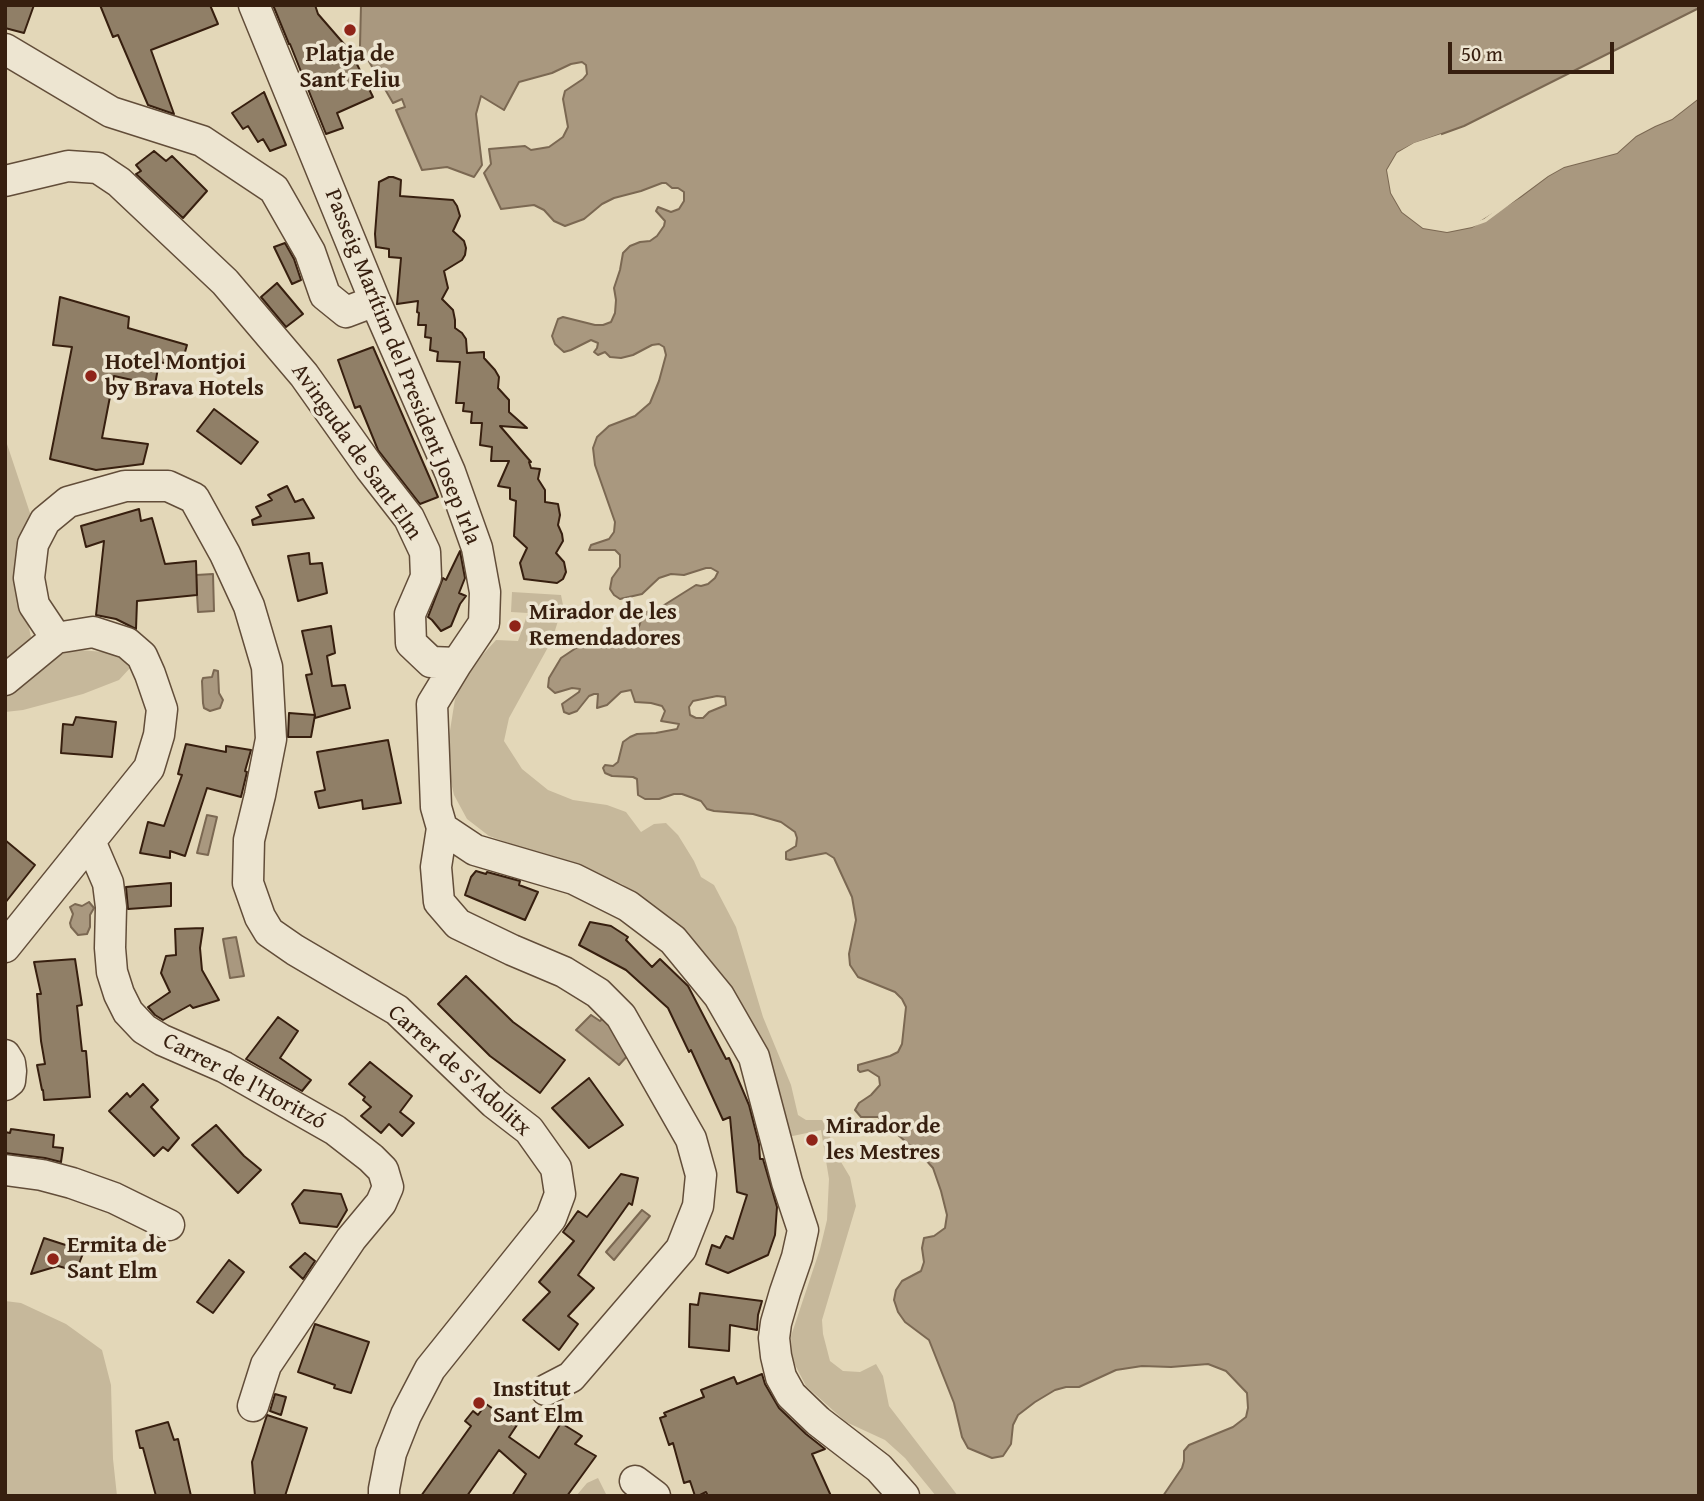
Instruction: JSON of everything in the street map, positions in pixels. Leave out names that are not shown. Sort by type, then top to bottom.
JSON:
[{"type":"street","name":"Passeig Marítim del President Josep Irla","points":[[254,5],[375,301],[450,472],[477,548],[485,592],[484,623],[432,704],[436,807],[442,828],[436,867],[439,902],[458,924],[564,972],[598,993],[621,1016],[691,1139],[701,1175],[698,1206],[681,1249],[571,1377],[546,1390]]},
{"type":"street","points":[[5,49],[111,112],[202,141],[274,189],[310,252],[325,295],[346,312],[375,301]]},
{"type":"street","name":"Avinguda de Sant Elm","points":[[5,181],[68,166],[98,168],[119,182],[225,282],[304,375],[409,518],[425,552],[426,577],[410,614],[411,643],[431,662],[457,663]]},
{"type":"street","name":"Carrer de S'Adolitx","points":[[56,638],[34,605],[29,578],[33,544],[46,521],[68,502],[125,486],[168,486],[194,498],[225,554],[249,606],[267,667],[271,739],[249,839],[248,883],[260,917],[269,932],[295,950],[397,1010],[494,1103],[529,1130],[556,1168],[560,1194],[551,1218],[430,1368],[406,1415],[391,1453],[384,1496]]},
{"type":"street","points":[[5,680],[56,638],[93,632],[127,643],[142,656],[162,709],[159,735],[149,768],[5,947]]},
{"type":"street","points":[[442,828],[475,850],[574,879],[628,906],[673,940],[719,996],[754,1057],[787,1182],[803,1230],[776,1323],[775,1356],[781,1377],[791,1395],[818,1421],[879,1468],[904,1496]]},
{"type":"street","name":"Carrer de l'Horitzó","points":[[90,841],[108,883],[112,972],[128,1012],[144,1029],[162,1040],[224,1067],[335,1130],[372,1158],[383,1170],[388,1187],[381,1203],[351,1239],[266,1365],[253,1406]]},
{"type":"street","points":[[5,1055],[11,1071],[10,1081],[5,1085]]},
{"type":"street","points":[[5,1170],[72,1183],[114,1198],[169,1225]]},
{"type":"shaded area","points":[[361,5],[1699,5],[1699,8],[1464,126],[1414,144],[1397,153],[1387,170],[1391,193],[1402,212],[1423,228],[1447,232],[1472,227],[1564,167],[1617,153],[1636,136],[1672,119],[1699,98],[1699,1496],[1163,1496],[1182,1468],[1184,1451],[1189,1445],[1233,1427],[1246,1417],[1247,1393],[1226,1371],[1208,1364],[1142,1366],[1116,1370],[1079,1387],[1055,1390],[1018,1415],[1013,1425],[1011,1444],[1003,1456],[992,1458],[968,1448],[962,1437],[954,1403],[929,1340],[905,1322],[894,1300],[902,1281],[921,1271],[924,1262],[924,1238],[934,1236],[945,1228],[947,1215],[933,1168],[878,1117],[861,1117],[855,1110],[859,1103],[880,1085],[879,1077],[868,1070],[860,1072],[858,1065],[898,1052],[902,1044],[906,1007],[895,992],[858,977],[850,965],[849,954],[856,920],[852,897],[834,858],[826,853],[786,859],[786,852],[796,846],[797,838],[795,832],[781,822],[753,814],[714,811],[707,809],[701,801],[682,794],[659,799],[645,799],[638,795],[637,779],[612,776],[605,773],[603,768],[618,762],[623,742],[630,737],[677,729],[679,724],[661,721],[665,711],[662,706],[635,702],[631,690],[621,692],[607,705],[597,708],[598,694],[594,694],[589,696],[577,711],[569,714],[564,712],[562,704],[580,689],[572,688],[555,693],[548,687],[549,678],[561,658],[585,642],[588,635],[600,639],[606,646],[612,646],[637,633],[643,614],[661,607],[696,585],[708,584],[718,572],[706,568],[684,575],[671,574],[659,578],[642,594],[620,599],[614,595],[610,589],[612,578],[620,567],[620,555],[615,550],[589,550],[591,545],[609,539],[614,532],[615,522],[595,465],[593,448],[597,437],[609,426],[635,416],[650,403],[666,355],[664,347],[659,344],[621,358],[610,357],[605,352],[598,355],[594,352],[598,343],[591,340],[564,352],[555,344],[552,336],[558,319],[563,317],[595,325],[611,322],[615,313],[614,288],[623,253],[630,246],[650,241],[657,236],[665,221],[656,211],[658,207],[671,212],[679,209],[684,201],[684,192],[662,183],[614,198],[584,219],[565,226],[534,205],[501,209],[484,173],[491,164],[489,149],[525,146],[531,150],[549,147],[563,137],[568,127],[563,99],[565,91],[583,79],[587,74],[586,65],[582,62],[571,64],[552,73],[519,82],[504,110],[481,96],[476,114],[482,165],[474,177],[447,167],[422,170],[396,110],[405,107],[402,99],[393,103],[360,46]],"holes":[[[725,697],[726,705],[709,712],[703,718],[690,715],[689,707],[693,701]]]},
{"type":"shaded area","points":[[5,438],[31,516],[25,610],[31,637],[79,650],[117,653],[130,668],[119,680],[83,694],[5,712]]},
{"type":"shaded area","points":[[213,574],[214,611],[198,612],[196,575]]},
{"type":"shaded area","points":[[512,592],[561,595],[563,605],[552,640],[509,718],[504,741],[522,769],[548,790],[573,800],[607,805],[626,812],[641,832],[654,824],[666,823],[678,835],[701,877],[714,885],[736,927],[763,1017],[791,1085],[798,1115],[806,1120],[822,1120],[850,1177],[856,1206],[822,1320],[830,1361],[843,1371],[860,1372],[876,1364],[883,1376],[889,1406],[958,1496],[936,1496],[905,1458],[885,1440],[846,1422],[806,1386],[792,1359],[791,1336],[827,1220],[829,1179],[821,1130],[788,1137],[773,1078],[727,980],[681,928],[622,884],[489,836],[467,819],[454,795],[449,737],[455,699],[468,671],[496,640],[518,641],[528,613],[511,612]]},
{"type":"shaded area","points":[[214,670],[218,671],[219,693],[223,700],[220,708],[210,711],[204,708],[202,681],[203,678],[212,677]]},
{"type":"shaded area","points":[[207,815],[217,817],[208,855],[197,853]]},
{"type":"shaded area","points":[[89,902],[94,908],[90,915],[90,927],[87,934],[78,935],[71,927],[73,914],[70,907]]},
{"type":"shaded area","points":[[236,937],[244,976],[230,978],[223,939]]},
{"type":"shaded area","points":[[591,1015],[600,1021],[603,1018],[617,1031],[629,1054],[619,1065],[576,1030]]},
{"type":"shaded area","points":[[642,1210],[650,1216],[614,1260],[606,1252]]},
{"type":"shaded area","points":[[5,1301],[21,1303],[66,1324],[102,1350],[111,1385],[117,1496],[5,1496]]},
{"type":"shaded area","points":[[598,1478],[605,1496],[576,1496],[587,1483]]},
{"type":"pier","points":[[1699,95],[1699,98],[1672,119],[1636,136],[1617,153],[1564,167],[1486,222],[1472,227],[1447,232],[1423,228],[1402,212],[1391,193],[1387,170],[1397,153],[1414,143],[1441,134],[1442,138],[1415,147],[1399,156],[1391,170],[1395,192],[1405,210],[1424,225],[1447,228],[1471,224],[1484,219],[1546,173],[1563,164],[1615,150],[1634,133],[1671,116]]},
{"type":"building","points":[[5,5],[34,5],[24,33],[5,28]]},
{"type":"building","points":[[100,5],[210,5],[218,24],[151,50],[174,114],[148,105],[118,35],[113,37]]},
{"type":"building","points":[[273,5],[315,5],[318,14],[351,52],[373,97],[337,113],[343,128],[326,134]]},
{"type":"building","points":[[264,92],[286,145],[270,151],[263,139],[258,142],[248,126],[243,129],[232,113]]},
{"type":"building","points":[[154,151],[166,161],[172,156],[207,191],[183,218],[136,174],[141,171],[136,165]]},
{"type":"building","points":[[389,177],[401,180],[400,196],[453,200],[457,206],[460,216],[453,231],[464,241],[465,255],[462,260],[444,271],[448,288],[442,299],[453,310],[455,328],[466,339],[467,353],[484,352],[484,358],[499,377],[498,388],[509,400],[509,412],[527,428],[500,426],[531,462],[531,468],[540,469],[538,479],[545,490],[545,502],[558,504],[558,525],[563,541],[556,553],[564,562],[566,572],[563,579],[557,583],[524,579],[520,563],[527,548],[514,536],[516,501],[510,499],[510,488],[498,486],[509,461],[491,461],[492,447],[480,445],[482,423],[471,423],[472,412],[463,411],[464,403],[456,403],[460,362],[437,361],[438,352],[430,350],[431,338],[425,337],[426,325],[418,325],[418,301],[397,304],[401,258],[389,257],[389,249],[376,247],[375,234],[379,182]]},
{"type":"building","points":[[285,243],[301,280],[292,284],[274,247]]},
{"type":"building","points":[[277,283],[303,314],[286,327],[261,297]]},
{"type":"building","points":[[60,297],[129,317],[128,328],[187,345],[181,366],[159,362],[155,385],[114,376],[102,438],[148,444],[143,464],[96,470],[50,459],[72,347],[53,345]]},
{"type":"building","points":[[373,347],[438,497],[420,504],[378,450],[360,406],[355,408],[338,360]]},
{"type":"building","points":[[214,409],[258,442],[241,464],[197,431]]},
{"type":"building","points":[[287,486],[295,502],[303,499],[314,518],[253,525],[252,520],[261,516],[256,507],[272,500],[268,495]]},
{"type":"building","points":[[139,509],[141,521],[152,518],[165,564],[196,561],[197,595],[137,601],[136,629],[116,619],[96,615],[104,541],[86,547],[81,526]]},
{"type":"building","points":[[460,551],[465,578],[459,593],[466,596],[451,626],[441,631],[428,617],[443,578],[446,580]]},
{"type":"building","points":[[309,553],[310,564],[322,563],[327,593],[298,601],[288,556]]},
{"type":"building","points":[[331,626],[335,653],[327,656],[332,686],[345,685],[350,708],[315,718],[306,675],[312,674],[302,631]]},
{"type":"building","points":[[289,713],[315,715],[311,737],[288,737]]},
{"type":"building","points":[[76,717],[116,722],[112,757],[61,753],[63,724],[73,725]]},
{"type":"building","points":[[388,740],[401,803],[363,809],[362,800],[319,808],[315,792],[325,790],[317,752]]},
{"type":"building","points":[[186,744],[226,752],[226,746],[251,750],[241,797],[207,788],[185,856],[170,851],[170,858],[140,853],[148,822],[164,826],[182,775],[178,774]]},
{"type":"building","points":[[5,840],[35,865],[5,903]]},
{"type":"building","points":[[476,871],[520,881],[519,885],[538,892],[525,920],[465,895]]},
{"type":"building","points":[[171,883],[171,906],[128,909],[126,887]]},
{"type":"building","points":[[590,922],[611,926],[628,937],[626,940],[652,967],[660,959],[688,986],[726,1059],[729,1058],[749,1105],[760,1159],[763,1159],[777,1207],[775,1235],[768,1255],[728,1273],[706,1264],[712,1245],[720,1248],[726,1236],[733,1239],[747,1195],[737,1192],[730,1117],[723,1120],[691,1050],[689,1052],[668,1008],[626,970],[579,945]]},
{"type":"building","points":[[203,928],[200,948],[202,970],[219,1000],[193,1008],[190,1005],[163,1020],[148,1007],[170,992],[161,973],[166,956],[176,955],[175,929]]},
{"type":"building","points":[[75,959],[82,1005],[77,1006],[82,1051],[86,1051],[90,1097],[44,1100],[37,1065],[45,1064],[37,994],[41,994],[34,962]]},
{"type":"building","points":[[466,976],[513,1022],[565,1060],[540,1093],[490,1056],[438,1004]]},
{"type":"building","points":[[278,1017],[298,1031],[280,1058],[311,1080],[302,1091],[246,1059]]},
{"type":"building","points":[[370,1062],[412,1096],[400,1112],[414,1123],[402,1136],[389,1124],[381,1133],[361,1116],[371,1107],[363,1100],[365,1097],[349,1084]]},
{"type":"building","points":[[589,1078],[623,1125],[589,1148],[552,1108]]},
{"type":"building","points":[[143,1084],[158,1100],[151,1107],[179,1138],[168,1151],[163,1147],[154,1156],[109,1111],[127,1093],[130,1097]]},
{"type":"building","points":[[216,1125],[244,1156],[261,1170],[238,1193],[192,1145]]},
{"type":"building","points":[[11,1129],[54,1135],[53,1147],[63,1148],[61,1162],[5,1153],[5,1132],[10,1133]]},
{"type":"building","points":[[621,1174],[638,1178],[632,1205],[629,1203],[578,1275],[594,1288],[568,1316],[578,1324],[559,1350],[523,1320],[550,1292],[539,1282],[574,1241],[563,1232],[578,1211],[587,1217]]},
{"type":"building","points":[[304,1190],[341,1194],[347,1210],[337,1227],[300,1223],[292,1204]]},
{"type":"building","name":"Ermita de Sant Elm","points":[[44,1238],[84,1251],[76,1271],[58,1266],[31,1274]]},
{"type":"building","points":[[305,1253],[315,1261],[303,1279],[290,1267]]},
{"type":"building","points":[[229,1260],[244,1272],[213,1313],[197,1302]]},
{"type":"building","points":[[700,1293],[762,1301],[757,1330],[730,1325],[729,1351],[689,1347],[690,1304],[698,1305]]},
{"type":"building","points":[[315,1324],[369,1342],[351,1393],[298,1372]]},
{"type":"building","points":[[762,1374],[779,1408],[825,1449],[812,1454],[831,1496],[708,1496],[706,1492],[695,1496],[690,1481],[684,1483],[673,1443],[669,1445],[660,1418],[666,1416],[664,1413],[704,1397],[701,1390],[734,1377],[737,1384]]},
{"type":"building","points":[[275,1394],[286,1397],[281,1415],[270,1411]]},
{"type":"building","points":[[486,1404],[517,1425],[509,1437],[539,1458],[561,1423],[582,1436],[575,1444],[596,1456],[567,1496],[512,1496],[526,1474],[499,1450],[467,1496],[421,1496],[471,1426],[465,1421],[473,1411],[478,1415]]},
{"type":"building","points":[[267,1415],[307,1428],[285,1496],[255,1496],[252,1462]]},
{"type":"building","points":[[168,1422],[174,1440],[178,1439],[191,1496],[156,1496],[143,1448],[140,1448],[136,1431]]},
{"type":"place","name":"Platja de Sant Feliu","points":[[350,30]]},
{"type":"place","name":"Hotel Montjoi by Brava Hotels","points":[[91,376]]},
{"type":"place","name":"Mirador de les Remendadores","points":[[515,626]]},
{"type":"place","name":"Mirador de les Mestres","points":[[812,1140]]},
{"type":"place","name":"Ermita de Sant Elm","points":[[53,1259]]},
{"type":"place","name":"Institut Sant Elm","points":[[479,1403]]}]
